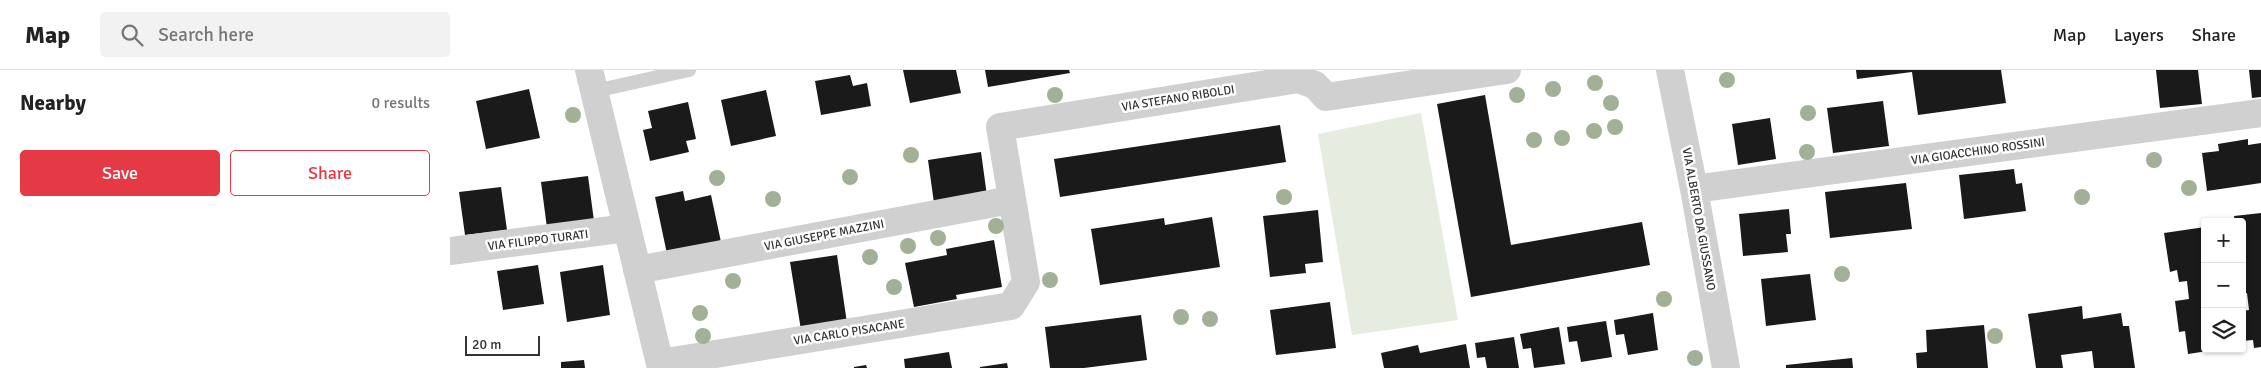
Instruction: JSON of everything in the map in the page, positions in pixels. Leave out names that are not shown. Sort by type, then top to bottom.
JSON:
[{"type":"street","name":"VIA STEFANO RIBOLDI","points":[[1026,282],[1000,127],[1298,79],[1315,85],[1326,97],[1507,70]]},
{"type":"street","name":"VIA ALBERTO DA GIUSSANO","points":[[1670,70],[1694,189],[1726,368]]},
{"type":"street","points":[[592,80],[660,365]]},
{"type":"street","name":"VIA GIOACCHINO ROSSINI","points":[[1694,189],[2261,113]]},
{"type":"street","name":"VIA GIUSEPPE MAZZINI","points":[[637,270],[1011,200]]},
{"type":"street","name":"VIA FILIPPO TURATI","points":[[450,251],[627,228]]},
{"type":"street","name":"VIA CARLO PISACANE","points":[[660,365],[1011,306],[1026,282]]},
{"type":"lane","points":[[592,80],[689,70]]},
{"type":"shaded area","points":[[1421,113],[1458,320],[1352,335],[1318,134]]},
{"type":"building","points":[[903,70],[956,70],[961,93],[910,103]]},
{"type":"building","points":[[985,70],[1069,70],[1070,73],[988,87]]},
{"type":"building","points":[[1856,70],[2001,70],[2006,103],[1918,115],[1912,72],[1857,79]]},
{"type":"building","points":[[2156,70],[2198,70],[2202,104],[2160,108]]},
{"type":"building","points":[[2249,70],[2261,70],[2261,97],[2252,98]]},
{"type":"building","points":[[850,75],[853,86],[867,83],[871,106],[821,115],[815,81]]},
{"type":"building","points":[[529,89],[540,138],[486,149],[476,101]]},
{"type":"building","points":[[766,90],[776,136],[731,146],[721,100]]},
{"type":"building","points":[[1485,95],[1511,245],[1642,222],[1650,265],[1471,297],[1437,104]]},
{"type":"building","points":[[1883,101],[1889,146],[1833,153],[1827,108]]},
{"type":"building","points":[[688,102],[696,139],[686,141],[689,152],[650,161],[643,130],[652,128],[648,111]]},
{"type":"building","points":[[1770,118],[1776,159],[1738,165],[1732,124]]},
{"type":"building","points":[[1280,125],[1286,162],[1060,197],[1054,159]]},
{"type":"building","points":[[2248,139],[2248,145],[2261,143],[2261,183],[2207,191],[2202,153],[2219,151],[2218,144]]},
{"type":"building","points":[[981,152],[987,196],[934,203],[928,160]]},
{"type":"building","points":[[2014,169],[2016,184],[2022,183],[2026,211],[1964,219],[1959,175]]},
{"type":"building","points":[[588,176],[594,221],[547,228],[541,182]]},
{"type":"building","points":[[1906,183],[1912,229],[1830,238],[1825,192]]},
{"type":"building","points":[[501,187],[507,230],[465,235],[459,192]]},
{"type":"building","points":[[683,191],[685,201],[711,195],[721,242],[667,254],[655,197]]},
{"type":"building","points":[[1789,209],[1791,234],[1786,234],[1788,252],[1743,256],[1739,214]]},
{"type":"building","points":[[1318,210],[1323,262],[1305,264],[1306,273],[1270,277],[1263,216]]},
{"type":"building","points":[[2261,213],[2261,347],[2254,348],[2253,340],[2246,341],[2246,310],[2249,310],[2246,293],[2246,218],[2234,218],[2234,216]]},
{"type":"building","points":[[1212,217],[1220,267],[1100,285],[1091,229],[1164,218],[1165,225]]},
{"type":"building","points":[[2201,228],[2201,352],[2188,354],[2185,331],[2179,332],[2175,301],[2189,299],[2187,281],[2179,282],[2177,270],[2170,272],[2164,233]]},
{"type":"building","points":[[994,240],[1002,287],[956,295],[957,299],[914,307],[905,263],[947,255],[946,249]]},
{"type":"building","points":[[837,255],[847,323],[801,330],[790,262]]},
{"type":"building","points":[[538,265],[544,304],[503,310],[497,271]]},
{"type":"building","points":[[603,265],[610,315],[567,322],[560,272]]},
{"type":"building","points":[[1810,274],[1816,320],[1766,326],[1761,279]]},
{"type":"building","points":[[1330,302],[1336,348],[1276,355],[1270,310]]},
{"type":"building","points":[[2082,306],[2083,319],[2121,313],[2123,326],[2129,326],[2135,368],[2094,368],[2092,351],[2061,355],[2063,368],[2036,368],[2028,314]]},
{"type":"building","points":[[1653,313],[1658,350],[1628,355],[1624,334],[1616,335],[1614,320]]},
{"type":"building","points":[[1141,315],[1147,360],[1084,368],[1050,368],[1045,327]]},
{"type":"building","points":[[1606,321],[1612,357],[1581,362],[1577,341],[1569,342],[1567,327]]},
{"type":"building","points":[[1984,325],[1988,368],[1917,368],[1916,353],[1927,352],[1926,330]]},
{"type":"building","points":[[1559,327],[1565,364],[1534,368],[1531,348],[1523,349],[1520,334]]},
{"type":"building","points":[[1514,337],[1519,368],[1487,368],[1485,357],[1477,358],[1475,343]]},
{"type":"building","points":[[1466,344],[1470,368],[1384,368],[1381,353],[1418,345],[1420,353]]},
{"type":"building","points":[[949,352],[952,368],[905,368],[904,359]]},
{"type":"building","points":[[1852,358],[1853,368],[1786,368],[1786,365]]},
{"type":"building","points":[[584,360],[585,368],[561,368],[561,362]]},
{"type":"building","points":[[1007,363],[1008,368],[980,368],[980,367]]},
{"type":"building","points":[[866,365],[867,368],[854,368],[854,367]]}]
